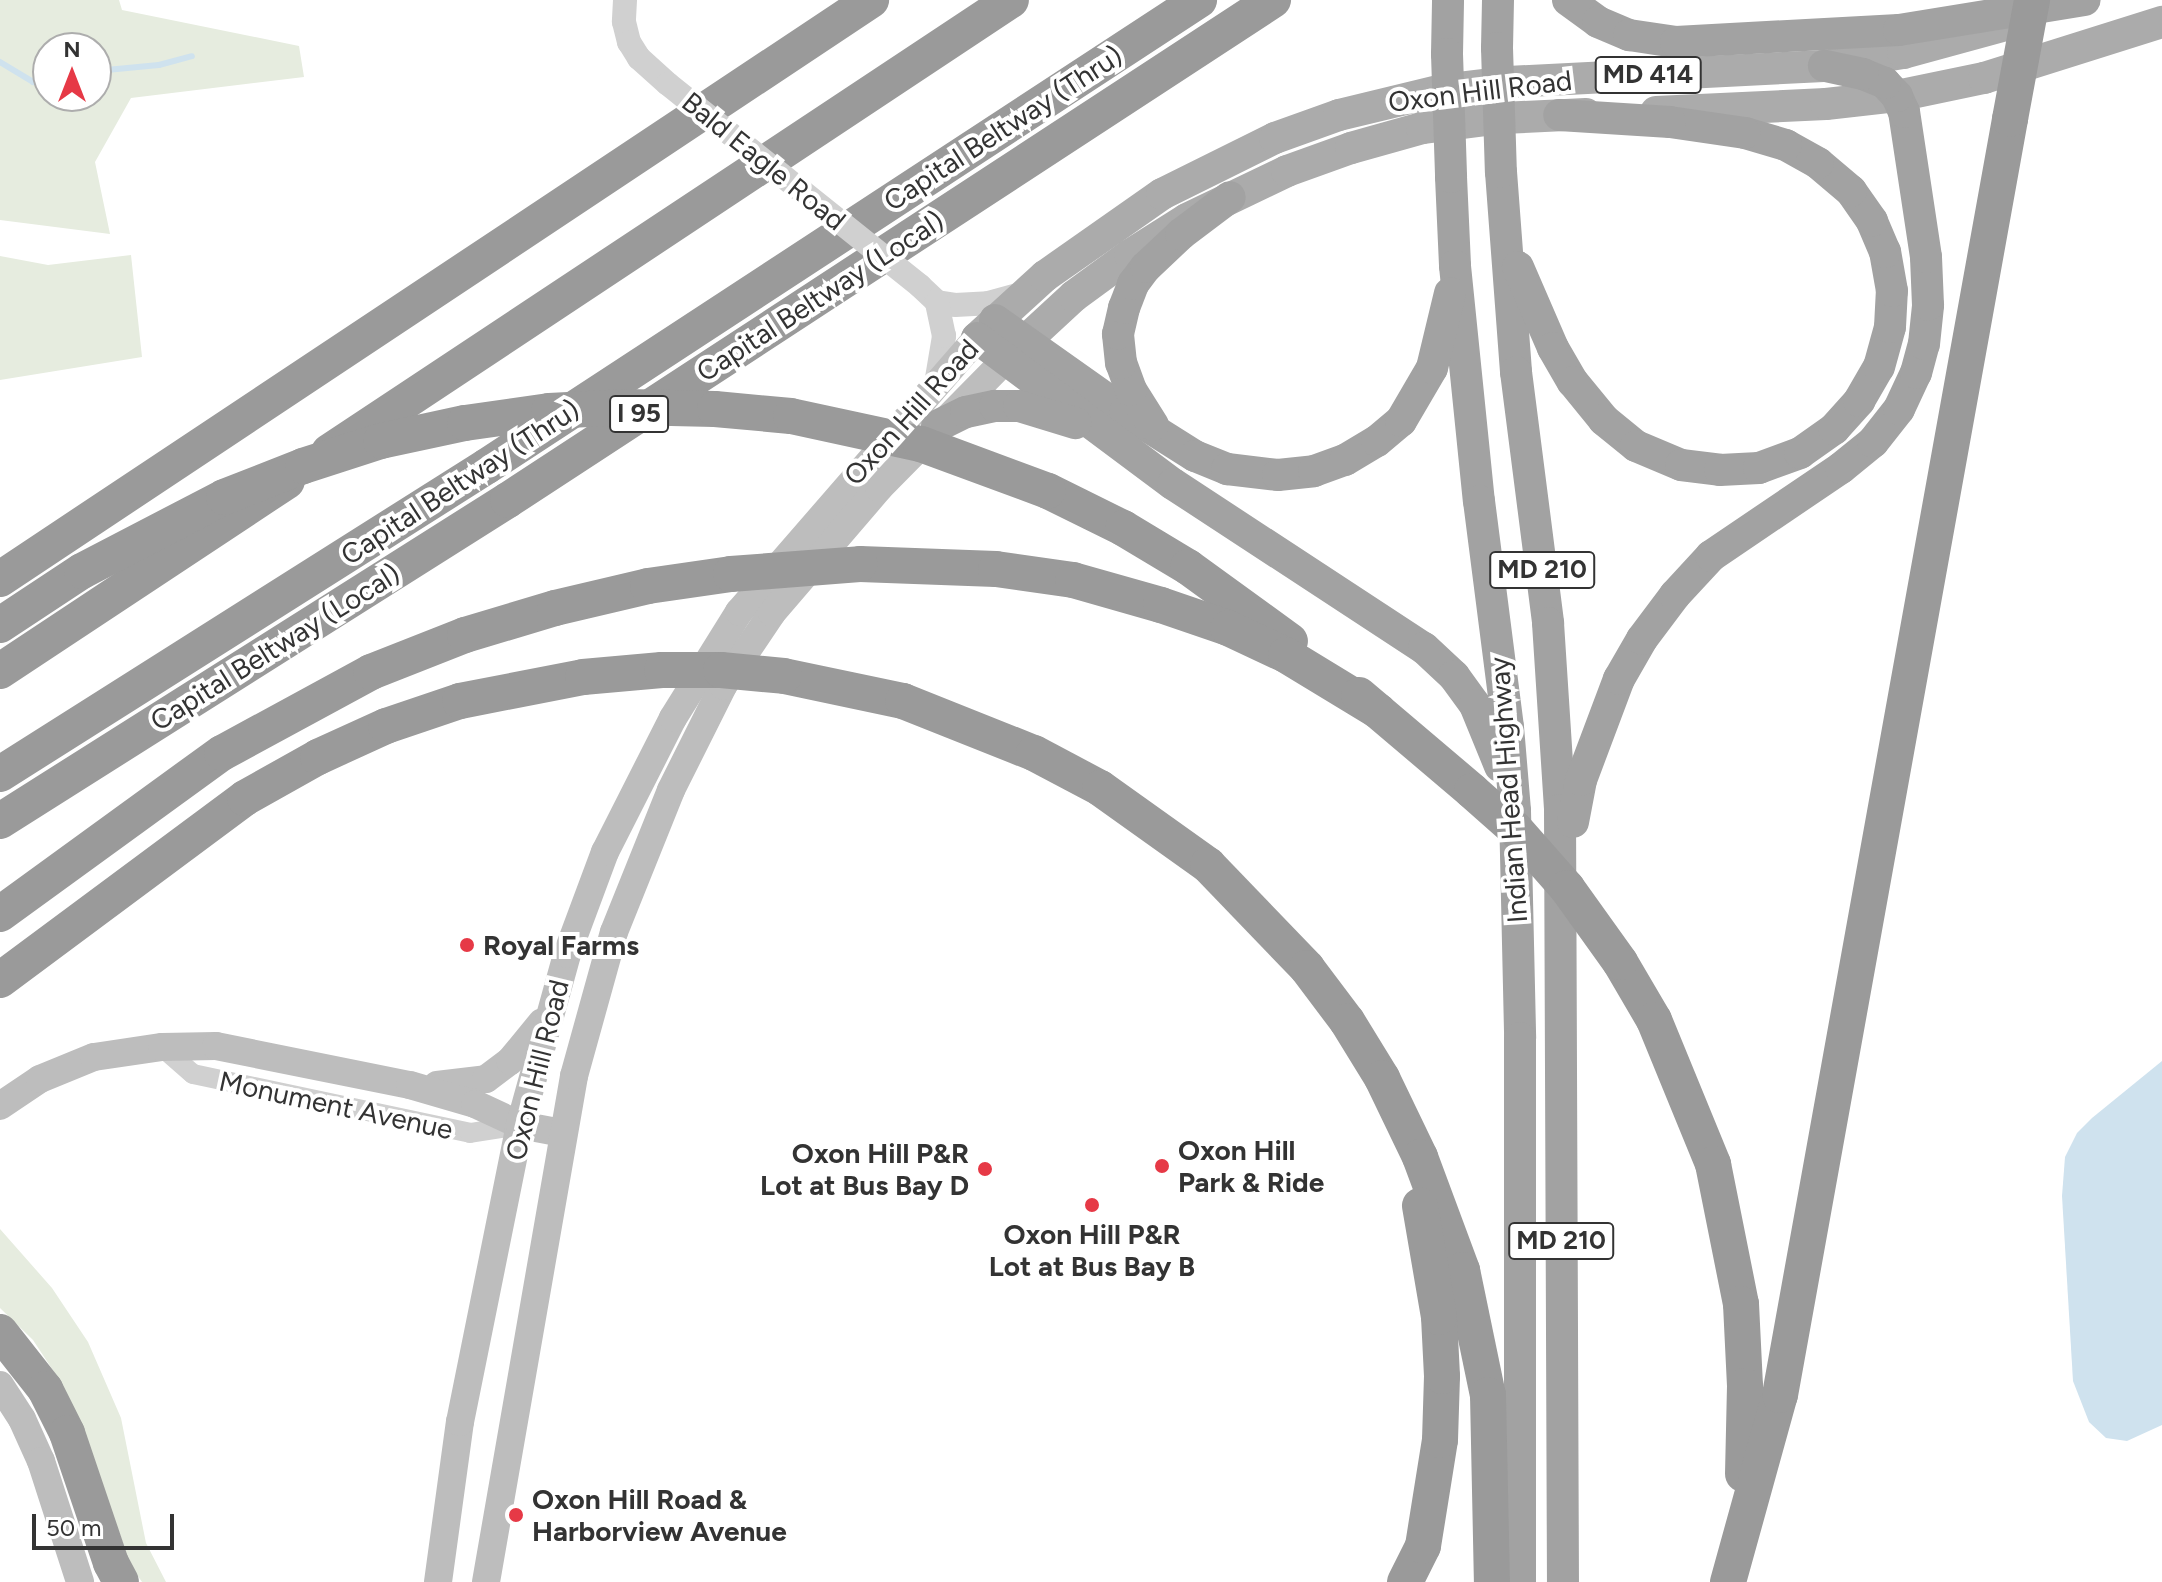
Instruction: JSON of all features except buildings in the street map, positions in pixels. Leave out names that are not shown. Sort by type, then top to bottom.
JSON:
[{"type":"highway","points":[[830,27],[862,0]]},
{"type":"highway","points":[[0,579],[871,0]]},
{"type":"highway","points":[[0,671],[1011,0]]},
{"type":"highway","name":"Capital Beltway (Thru)","points":[[0,774],[487,466],[1199,0]]},
{"type":"highway","name":"Capital Beltway (Local)","points":[[0,821],[508,500],[1273,0]]},
{"type":"highway","name":"Indian Head Highway","points":[[1448,0],[1447,54],[1455,266],[1515,811],[1520,1038],[1520,1582]]},
{"type":"highway","name":"Indian Head Highway","points":[[1498,0],[1501,172],[1516,372],[1541,565],[1556,720],[1563,1582]]},
{"type":"highway","points":[[1568,0],[1598,22],[1629,35],[1676,42],[1899,30],[2086,0]]},
{"type":"highway","points":[[1731,1567],[1780,1395],[2032,0]]},
{"type":"highway","points":[[1559,900],[1589,754],[1619,679],[1642,639],[1711,556],[1841,468],[1873,442],[1899,409],[1916,373],[1928,305],[1926,257],[1908,128],[1897,96],[1885,83],[1863,74],[1824,66]]},
{"type":"highway","points":[[1507,241],[1541,322],[1573,382],[1604,420],[1636,446],[1681,465],[1720,470],[1759,468],[1800,453],[1834,429],[1859,401],[1879,367],[1890,327],[1892,291],[1885,252],[1872,221],[1851,191],[1818,163],[1786,145],[1732,131],[1646,120],[1559,115]]},
{"type":"highway","points":[[1173,444],[1143,412],[1131,390],[1121,363],[1120,321],[1133,284],[1146,267],[1181,234],[1230,197]]},
{"type":"highway","points":[[986,329],[1015,350],[1173,444],[1227,469],[1278,475],[1324,468],[1345,460],[1377,441],[1401,421],[1432,368],[1455,266]]},
{"type":"highway","points":[[1015,350],[1110,440]]},
{"type":"highway","points":[[937,426],[966,412],[995,406],[1019,406],[1072,421],[1110,440],[1424,648],[1454,676],[1475,705],[1488,730],[1515,811]]},
{"type":"highway","points":[[0,625],[82,571],[224,497],[303,466],[395,438],[465,423],[549,411],[715,409],[791,416],[921,444],[1048,491],[1123,528],[1188,567],[1262,618],[1378,711],[1515,829],[1567,888],[1620,962],[1654,1020],[1713,1164],[1741,1304],[1745,1386],[1744,1464],[1731,1567]]},
{"type":"highway","points":[[0,914],[222,753],[371,672],[465,635],[555,608],[648,586],[731,574],[860,564],[996,569],[1073,580],[1228,628],[1286,655],[1378,711]]},
{"type":"highway","points":[[0,980],[245,798],[318,757],[386,726],[460,701],[567,680],[662,670],[721,670],[784,676],[903,701],[969,725],[1034,753],[1100,788],[1208,865],[1307,968],[1347,1021],[1382,1078],[1440,1207],[1462,1270],[1476,1332],[1488,1395],[1492,1452],[1492,1582]]},
{"type":"highway","points":[[1382,1078],[1407,1160],[1434,1273],[1442,1376],[1440,1440],[1433,1491],[1423,1546],[1405,1582]]},
{"type":"highway","points":[[0,1332],[51,1400],[67,1433],[111,1563],[121,1582]]},
{"type":"main road","name":"Oxon Hill Road","points":[[438,1582],[460,1422],[520,1125],[552,1004],[593,880],[617,826],[705,663],[752,596],[986,329],[1024,293],[1102,233],[1175,187],[1275,138],[1390,100],[1508,82],[1824,66],[1955,41],[2086,0]]},
{"type":"main road","name":"Oxon Hill Road","points":[[486,1582],[562,1133],[589,1014],[614,932],[696,735],[723,686],[772,613],[856,514],[937,426],[1048,319],[1130,255],[1230,197],[1318,159],[1397,134],[1459,122],[1826,104],[1897,96],[1984,78],[2162,22]]},
{"type":"main road","points":[[410,1085],[451,1085],[486,1079],[532,1037],[552,1004]]},
{"type":"main road","name":"Monument Avenue","points":[[0,1106],[40,1079],[71,1065],[119,1051],[216,1046],[410,1085],[475,1104],[520,1125],[562,1133]]},
{"type":"main road","points":[[0,1385],[22,1419],[41,1461],[80,1582]]},
{"type":"street","name":"Bald Eagle Road","points":[[625,0],[624,22],[629,42],[639,58],[929,294]]},
{"type":"street","points":[[929,294],[976,305],[1024,293]]},
{"type":"street","points":[[929,294],[944,336],[936,384]]},
{"type":"street","name":"Monument Avenue","points":[[162,1047],[193,1074],[470,1133],[520,1125]]},
{"type":"shaded area","points":[[0,0],[119,0],[122,10],[299,46],[304,77],[131,98],[95,162],[110,234],[0,220]]},
{"type":"shaded area","points":[[131,255],[142,357],[0,380],[0,256],[48,265]]},
{"type":"shaded area","points":[[0,1229],[52,1288],[88,1342],[121,1418],[146,1543],[166,1582],[142,1582],[131,1566],[81,1425],[60,1381],[33,1340],[0,1308]]},
{"type":"water","points":[[2162,1061],[2162,1425],[2127,1441],[2106,1438],[2089,1422],[2073,1381],[2062,1196],[2065,1157],[2077,1133],[2092,1118]]},
{"type":"waterway","points":[[112,69],[159,65],[192,56]]},
{"type":"waterway","points":[[0,62],[32,81]]},
{"type":"place","name":"Royal Farms","points":[[467,945]]},
{"type":"place","name":"Oxon Hill Park & Ride","points":[[1162,1166]]},
{"type":"place","name":"Oxon Hill P&R Lot at Bus Bay D","points":[[985,1169]]},
{"type":"place","name":"Oxon Hill P&R Lot at Bus Bay B","points":[[1092,1205]]},
{"type":"place","name":"Oxon Hill Road & Harborview Avenue","points":[[516,1515]]}]
